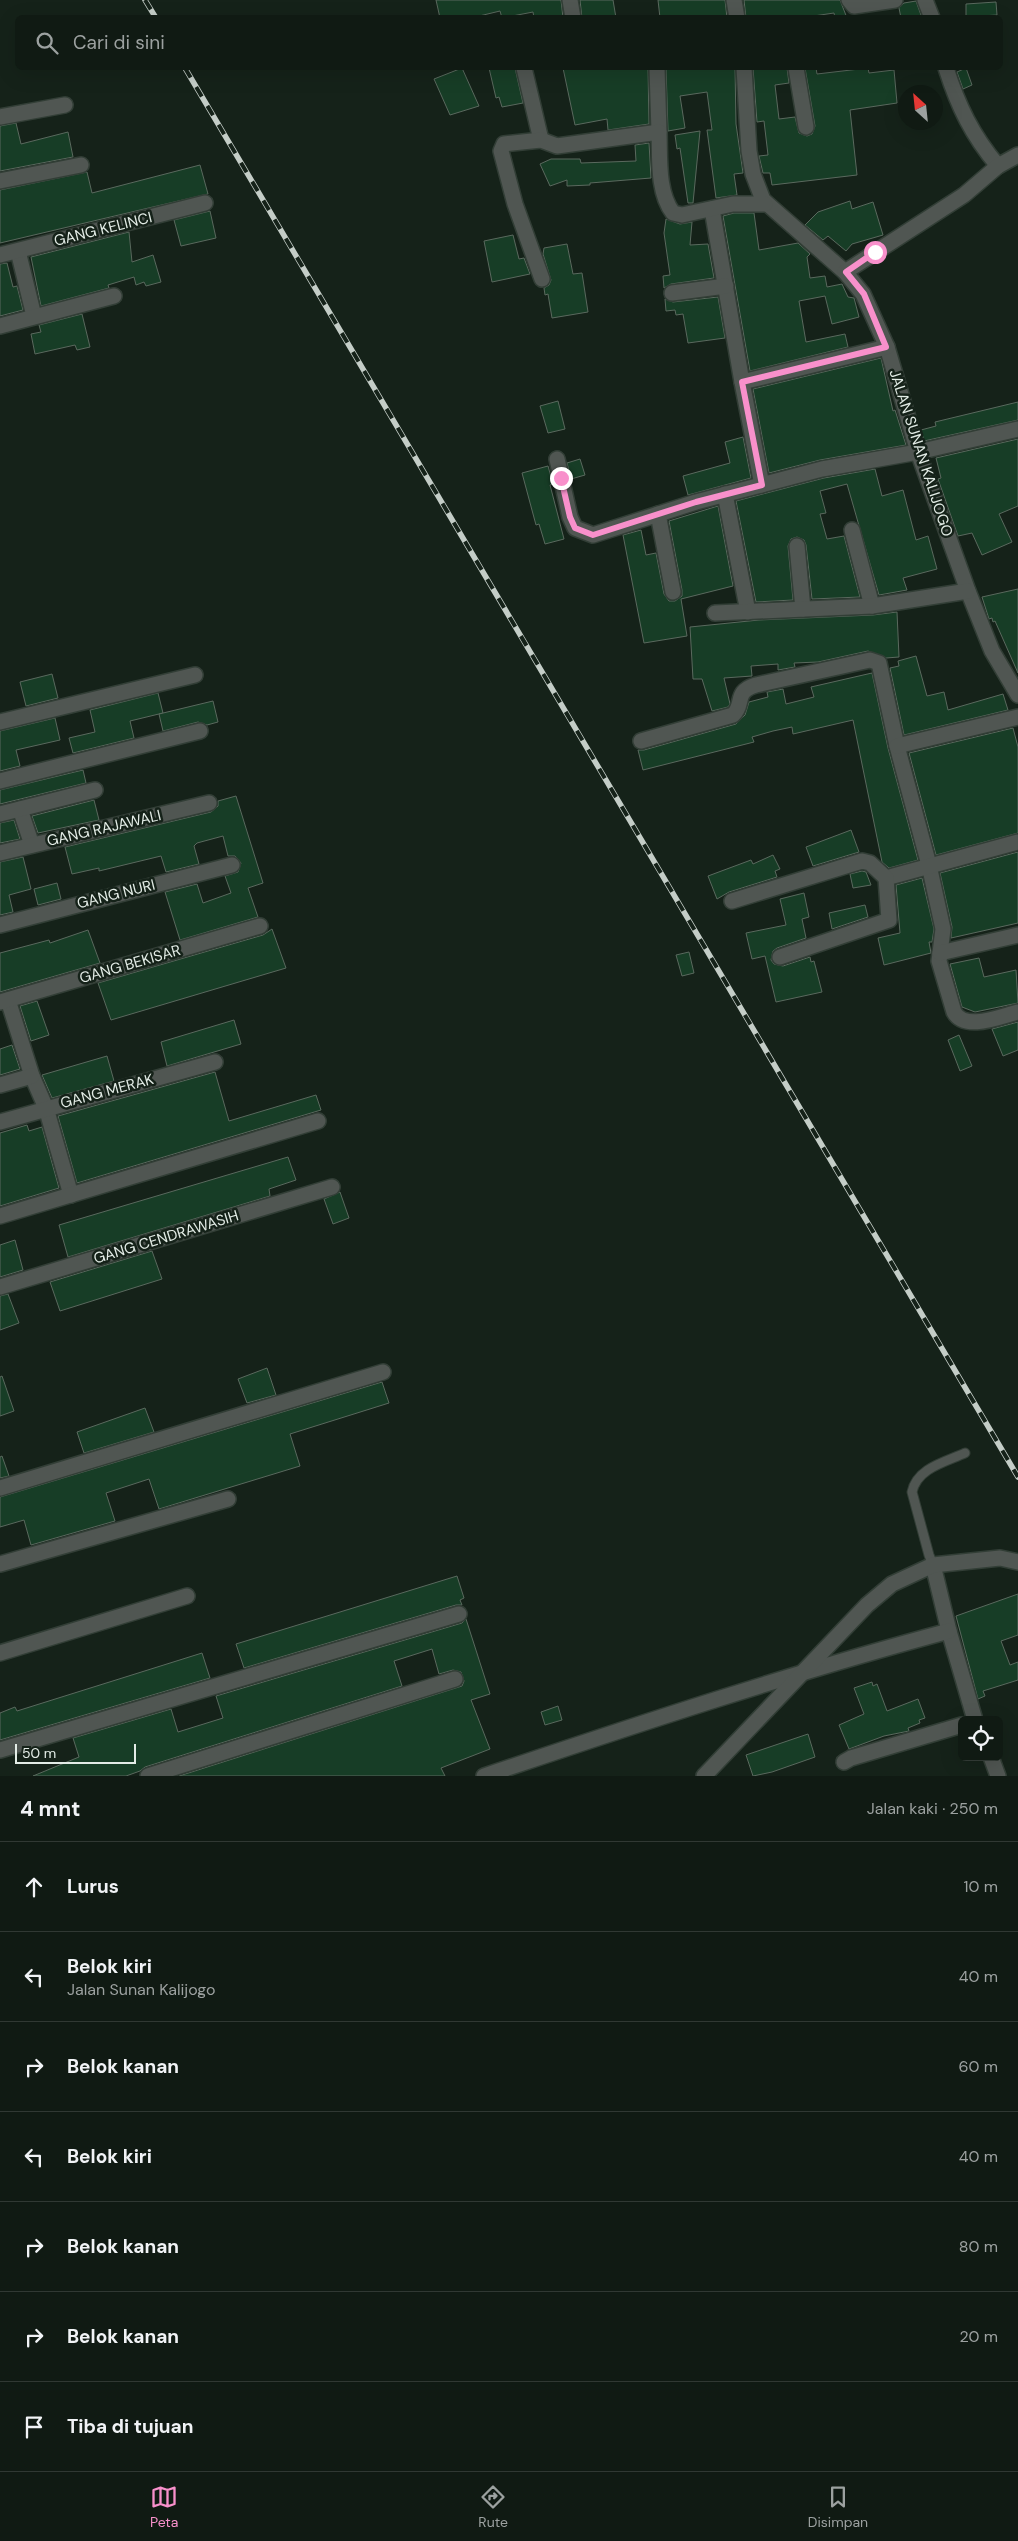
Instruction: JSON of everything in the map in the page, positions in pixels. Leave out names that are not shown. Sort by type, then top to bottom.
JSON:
[{"type":"street","points":[[570,0],[572,15]]},
{"type":"street","points":[[734,0],[736,15]]},
{"type":"street","points":[[850,0],[854,6],[895,0]]},
{"type":"street","points":[[925,0],[931,15]]},
{"type":"street","points":[[524,70],[541,140]]},
{"type":"street","points":[[657,70],[660,166],[666,204],[673,213],[682,215],[732,204],[765,204]]},
{"type":"street","name":"JALAN SUNAN KALIJOGO","points":[[744,70],[749,151],[753,174],[765,204],[846,272],[864,294],[886,347],[918,452],[968,591],[992,651],[1018,695]]},
{"type":"street","points":[[796,70],[806,127]]},
{"type":"street","points":[[947,70],[955,98],[977,140],[998,166]]},
{"type":"street","points":[[0,117],[65,105]]},
{"type":"street","points":[[542,279],[515,204],[501,151],[504,144],[541,140],[557,146],[659,132]]},
{"type":"street","points":[[846,272],[964,195],[998,166],[1018,155]]},
{"type":"street","points":[[0,181],[81,165]]},
{"type":"street","name":"GANG KELINCI","points":[[0,255],[206,203]]},
{"type":"street","points":[[712,209],[762,485]]},
{"type":"street","points":[[18,251],[34,316]]},
{"type":"street","points":[[672,292],[726,286]]},
{"type":"street","points":[[0,326],[114,296]]},
{"type":"street","points":[[742,382],[886,347]]},
{"type":"street","points":[[557,459],[570,517],[575,528],[581,532],[593,535],[724,494],[822,470],[918,452],[1018,429]]},
{"type":"street","points":[[724,494],[748,612]]},
{"type":"street","points":[[658,514],[673,592]]},
{"type":"street","points":[[852,530],[872,606]]},
{"type":"street","points":[[797,546],[802,609]]},
{"type":"street","points":[[715,613],[872,606],[968,591]]},
{"type":"street","points":[[641,741],[733,715],[737,712],[740,696],[748,688],[870,660],[879,664],[897,746],[929,865],[943,928],[939,961],[958,1019],[963,1021],[984,1021],[1018,1012]]},
{"type":"street","points":[[0,722],[195,675]]},
{"type":"street","points":[[897,746],[1018,717]]},
{"type":"street","points":[[0,781],[200,731]]},
{"type":"street","points":[[0,814],[95,790]]},
{"type":"street","name":"GANG RAJAWALI","points":[[0,853],[209,803]]},
{"type":"street","points":[[20,809],[32,845]]},
{"type":"street","points":[[886,878],[1018,842]]},
{"type":"street","points":[[732,902],[862,861],[870,863],[886,878],[889,920],[780,956]]},
{"type":"street","name":"GANG NURI","points":[[0,926],[232,864]]},
{"type":"street","name":"GANG BEKISAR","points":[[4,1001],[260,926]]},
{"type":"street","points":[[940,953],[1018,935]]},
{"type":"street","points":[[4,1001],[46,1108],[71,1194]]},
{"type":"street","name":"GANG MERAK","points":[[0,1122],[215,1062]]},
{"type":"street","points":[[0,1085],[32,1076]]},
{"type":"street","points":[[0,1216],[318,1121]]},
{"type":"street","name":"GANG CENDRAWASIH","points":[[0,1287],[332,1187]]},
{"type":"street","points":[[0,1488],[383,1372]]},
{"type":"street","points":[[0,1564],[228,1499]]},
{"type":"street","points":[[704,1776],[867,1604],[892,1584],[934,1564],[1000,1558],[1018,1562]]},
{"type":"street","points":[[934,1564],[949,1631],[974,1716]]},
{"type":"street","points":[[0,1652],[187,1596]]},
{"type":"street","points":[[0,1750],[459,1614]]},
{"type":"street","points":[[484,1776],[641,1723],[804,1672],[949,1631]]},
{"type":"street","points":[[148,1776],[454,1678]]},
{"type":"street","points":[[844,1762],[851,1758],[958,1725]]},
{"type":"street","points":[[992,1761],[998,1776]]},
{"type":"lane","points":[[934,1564],[929,1555],[912,1492],[914,1484],[922,1473],[965,1453]]},
{"type":"building","points":[[436,0],[561,0],[563,15],[534,15],[533,12],[518,15],[501,15],[500,11],[483,15],[439,15]]},
{"type":"building","points":[[580,0],[613,0],[616,15],[582,15]]},
{"type":"building","points":[[658,0],[725,0],[727,15],[660,15]]},
{"type":"building","points":[[744,0],[840,0],[846,15],[834,15],[834,13],[820,15],[746,15]]},
{"type":"building","points":[[916,1],[921,15],[900,15],[899,8],[904,3]]},
{"type":"building","points":[[996,2],[997,15],[966,15],[966,4]]},
{"type":"building","points":[[457,70],[463,70],[479,106],[450,115],[434,79]]},
{"type":"building","points":[[489,70],[515,70],[523,103],[502,107],[499,97],[496,98]]},
{"type":"building","points":[[563,70],[648,70],[649,124],[608,130],[607,119],[575,125]]},
{"type":"building","points":[[666,70],[735,70],[736,124],[743,173],[734,174],[737,195],[716,198],[707,130],[712,130],[707,92],[680,96],[685,128],[668,131]]},
{"type":"building","points":[[753,70],[787,70],[789,83],[775,85],[779,119],[795,117],[799,133],[807,136],[812,134],[815,126],[805,70],[816,70],[817,74],[851,70],[868,70],[869,73],[894,70],[897,103],[850,110],[857,175],[772,185],[770,173],[763,173],[759,156],[768,155],[764,121],[757,122]]},
{"type":"building","points":[[967,70],[972,85],[963,89],[957,72]]},
{"type":"building","points":[[16,123],[21,144],[68,132],[73,157],[0,171],[0,126]]},
{"type":"building","points":[[700,131],[693,203],[688,203],[680,148],[677,149],[675,135]]},
{"type":"building","points":[[649,143],[651,178],[567,186],[567,180],[550,186],[540,164],[551,159],[580,159],[581,163],[636,161],[635,145]]},
{"type":"building","points":[[200,165],[208,194],[0,243],[0,190],[87,172],[92,193]]},
{"type":"building","points":[[850,201],[852,209],[873,202],[883,235],[852,244],[846,251],[828,236],[823,240],[805,225],[818,212]]},
{"type":"building","points":[[210,211],[216,238],[181,246],[174,220]]},
{"type":"building","points":[[734,213],[754,213],[759,250],[798,243],[810,254],[807,257],[810,278],[825,276],[827,287],[842,284],[848,297],[854,298],[859,317],[832,324],[825,296],[799,301],[806,342],[845,334],[848,347],[750,371],[723,216]]},
{"type":"building","points":[[666,219],[680,224],[692,222],[690,245],[708,244],[714,278],[671,284],[664,288],[663,276],[670,275],[664,233]]},
{"type":"building","points":[[129,232],[132,262],[153,255],[161,282],[146,286],[144,282],[136,285],[134,277],[108,285],[109,288],[41,306],[31,257]]},
{"type":"building","points":[[513,235],[519,259],[524,258],[530,274],[492,282],[484,241]]},
{"type":"building","points":[[567,244],[573,274],[582,273],[588,312],[552,318],[548,294],[545,295],[544,288],[549,285],[551,280],[543,254],[544,248]]},
{"type":"building","points":[[7,263],[13,287],[17,286],[23,310],[0,316],[0,264]]},
{"type":"building","points":[[718,297],[725,338],[688,343],[683,314],[676,315],[675,310],[666,311],[665,299],[673,302]]},
{"type":"building","points":[[82,314],[90,347],[77,350],[75,345],[35,354],[31,334],[41,332],[39,325]]},
{"type":"building","points":[[881,358],[893,411],[895,410],[906,445],[820,460],[769,473],[753,389]]},
{"type":"building","points":[[558,401],[565,429],[548,433],[540,406]]},
{"type":"building","points":[[1018,402],[1018,420],[924,441],[921,430],[936,426],[935,422]]},
{"type":"building","points":[[743,437],[751,478],[688,495],[683,476],[730,463],[725,442]]},
{"type":"building","points":[[1018,439],[1018,506],[999,514],[1012,542],[982,555],[972,533],[958,536],[938,479],[941,478],[936,458]]},
{"type":"building","points":[[580,459],[585,475],[571,479],[567,463]]},
{"type":"building","points":[[548,466],[553,484],[550,485],[564,539],[545,544],[539,524],[536,525],[522,473]]},
{"type":"building","points":[[875,469],[882,496],[903,490],[916,540],[928,536],[937,569],[903,578],[907,590],[879,595],[847,484],[820,491],[826,513],[820,514],[827,539],[844,536],[860,597],[812,599],[806,545],[804,540],[797,537],[791,539],[788,546],[793,600],[756,602],[736,501],[824,478]]},
{"type":"building","points":[[718,506],[733,586],[681,599],[687,636],[644,643],[623,535],[641,530],[646,555],[656,553],[664,594],[669,601],[675,601],[682,596],[682,590],[669,521]]},
{"type":"building","points":[[1018,589],[1018,673],[995,621],[993,622],[992,618],[989,619],[982,597]]},
{"type":"building","points":[[897,612],[899,657],[886,658],[868,651],[818,662],[794,663],[795,667],[778,670],[778,664],[751,666],[752,676],[724,678],[730,704],[728,707],[712,711],[702,679],[693,679],[690,627],[759,620],[873,615]]},
{"type":"building","points":[[916,656],[927,696],[944,692],[948,710],[1003,694],[1008,710],[904,735],[890,668],[899,666],[898,661]]},
{"type":"building","points":[[872,673],[888,748],[918,860],[889,868],[882,862],[853,720],[793,734],[792,727],[773,731],[752,737],[754,742],[643,770],[638,750],[644,750],[736,724],[745,715],[749,702],[768,697],[767,692],[783,689],[786,704],[814,697],[811,687]]},
{"type":"building","points":[[52,674],[58,698],[26,706],[20,682]]},
{"type":"building","points":[[158,693],[163,713],[130,721],[134,738],[73,753],[69,738],[95,732],[90,710]]},
{"type":"building","points":[[213,701],[218,722],[207,725],[198,722],[163,731],[159,714]]},
{"type":"building","points":[[55,718],[60,740],[16,750],[20,766],[0,771],[0,731]]},
{"type":"building","points":[[1013,728],[1018,747],[1018,833],[936,855],[909,753]]},
{"type":"building","points":[[83,770],[86,783],[0,804],[0,790]]},
{"type":"building","points":[[236,796],[263,883],[248,888],[258,917],[180,940],[165,892],[197,884],[203,903],[231,893],[225,876],[238,872],[241,863],[235,856],[228,856],[223,836],[197,843],[194,846],[199,864],[166,872],[161,856],[99,871],[99,868],[72,874],[65,847],[211,812],[218,806],[218,801]]},
{"type":"building","points":[[94,800],[99,820],[38,833],[32,816]]},
{"type":"building","points":[[14,820],[20,839],[0,843],[0,823]]},
{"type":"building","points":[[851,830],[859,852],[813,866],[806,847]]},
{"type":"building","points":[[1018,852],[1018,923],[951,938],[952,927],[940,873]]},
{"type":"building","points":[[773,855],[780,869],[775,871],[777,877],[729,892],[717,899],[708,876],[751,860],[753,864]]},
{"type":"building","points":[[23,857],[31,889],[9,895],[13,912],[0,915],[0,862]]},
{"type":"building","points":[[866,872],[871,885],[853,888],[850,874]]},
{"type":"building","points":[[922,878],[934,929],[932,942],[929,942],[931,953],[884,965],[878,938],[900,933],[896,885]]},
{"type":"building","points":[[57,883],[61,899],[38,905],[34,889]]},
{"type":"building","points":[[804,893],[809,917],[802,919],[806,938],[777,948],[773,951],[771,960],[774,964],[783,966],[810,957],[811,962],[814,961],[822,992],[776,1002],[765,956],[752,959],[746,933],[786,925],[780,899]]},
{"type":"building","points":[[865,905],[868,917],[832,929],[829,913]]},
{"type":"building","points":[[272,929],[286,968],[111,1020],[98,983],[263,935]]},
{"type":"building","points":[[88,930],[100,963],[0,992],[0,953],[49,940],[50,943]]},
{"type":"building","points":[[689,952],[694,973],[682,976],[676,955]]},
{"type":"building","points":[[979,958],[984,977],[1016,970],[1018,1003],[975,1012],[962,1007],[950,964]]},
{"type":"building","points":[[37,1001],[49,1035],[31,1041],[20,1006]]},
{"type":"building","points":[[234,1020],[241,1044],[167,1066],[161,1042]]},
{"type":"building","points":[[1018,1022],[1018,1050],[1003,1056],[992,1029]]},
{"type":"building","points":[[959,1035],[972,1066],[960,1071],[948,1040]]},
{"type":"building","points":[[12,1045],[20,1069],[0,1075],[0,1049]]},
{"type":"building","points":[[107,1056],[114,1081],[52,1098],[42,1075]]},
{"type":"building","points":[[215,1072],[229,1121],[316,1095],[321,1110],[77,1183],[58,1116]]},
{"type":"building","points":[[27,1125],[29,1131],[42,1127],[59,1188],[0,1206],[0,1133]]},
{"type":"building","points":[[288,1157],[296,1180],[269,1189],[270,1196],[68,1257],[59,1225]]},
{"type":"building","points":[[340,1192],[349,1218],[333,1224],[324,1199]]},
{"type":"building","points":[[15,1240],[23,1270],[0,1277],[0,1245]]},
{"type":"building","points":[[152,1251],[162,1279],[60,1311],[50,1282]]},
{"type":"building","points":[[8,1294],[19,1323],[0,1330],[0,1296]]},
{"type":"building","points":[[267,1368],[276,1395],[247,1403],[238,1379]]},
{"type":"building","points":[[2,1376],[14,1411],[0,1416],[0,1377]]},
{"type":"building","points":[[382,1382],[389,1403],[290,1434],[300,1466],[159,1509],[149,1479],[106,1493],[115,1521],[31,1545],[24,1520],[0,1527],[0,1497]]},
{"type":"building","points":[[145,1408],[154,1432],[84,1453],[77,1432]]},
{"type":"building","points":[[2,1456],[9,1476],[0,1478],[0,1457]]},
{"type":"building","points":[[457,1576],[464,1598],[460,1600],[462,1605],[456,1605],[244,1668],[236,1644]]},
{"type":"building","points":[[1018,1594],[1018,1635],[1001,1641],[1010,1665],[1018,1662],[1018,1680],[983,1691],[985,1696],[978,1699],[956,1616]]},
{"type":"building","points":[[466,1619],[490,1694],[471,1700],[490,1749],[441,1768],[445,1776],[179,1776],[462,1686],[464,1681],[461,1672],[453,1670],[439,1674],[432,1649],[394,1661],[402,1686],[145,1767],[126,1776],[33,1776],[79,1757],[73,1738],[171,1709],[178,1732],[223,1718],[216,1696],[462,1623]]},
{"type":"building","points":[[202,1653],[210,1678],[0,1740],[0,1713],[15,1707],[17,1711]]},
{"type":"building","points":[[872,1682],[873,1686],[877,1684],[887,1711],[918,1699],[925,1718],[919,1720],[920,1723],[908,1728],[909,1731],[884,1736],[849,1749],[839,1725],[864,1714],[854,1688]]},
{"type":"building","points":[[558,1706],[562,1720],[545,1725],[541,1712]]},
{"type":"building","points":[[808,1734],[815,1757],[772,1772],[753,1776],[746,1755]]},
{"type":"railway","points":[[145,0],[154,15]]},
{"type":"railway","points":[[186,70],[1018,1477]]},
{"type":"route","points":[[561,478],[570,517],[575,528],[581,532],[593,535],[696,502],[762,485],[742,382],[886,347],[864,294],[846,272],[875,252]]}]
